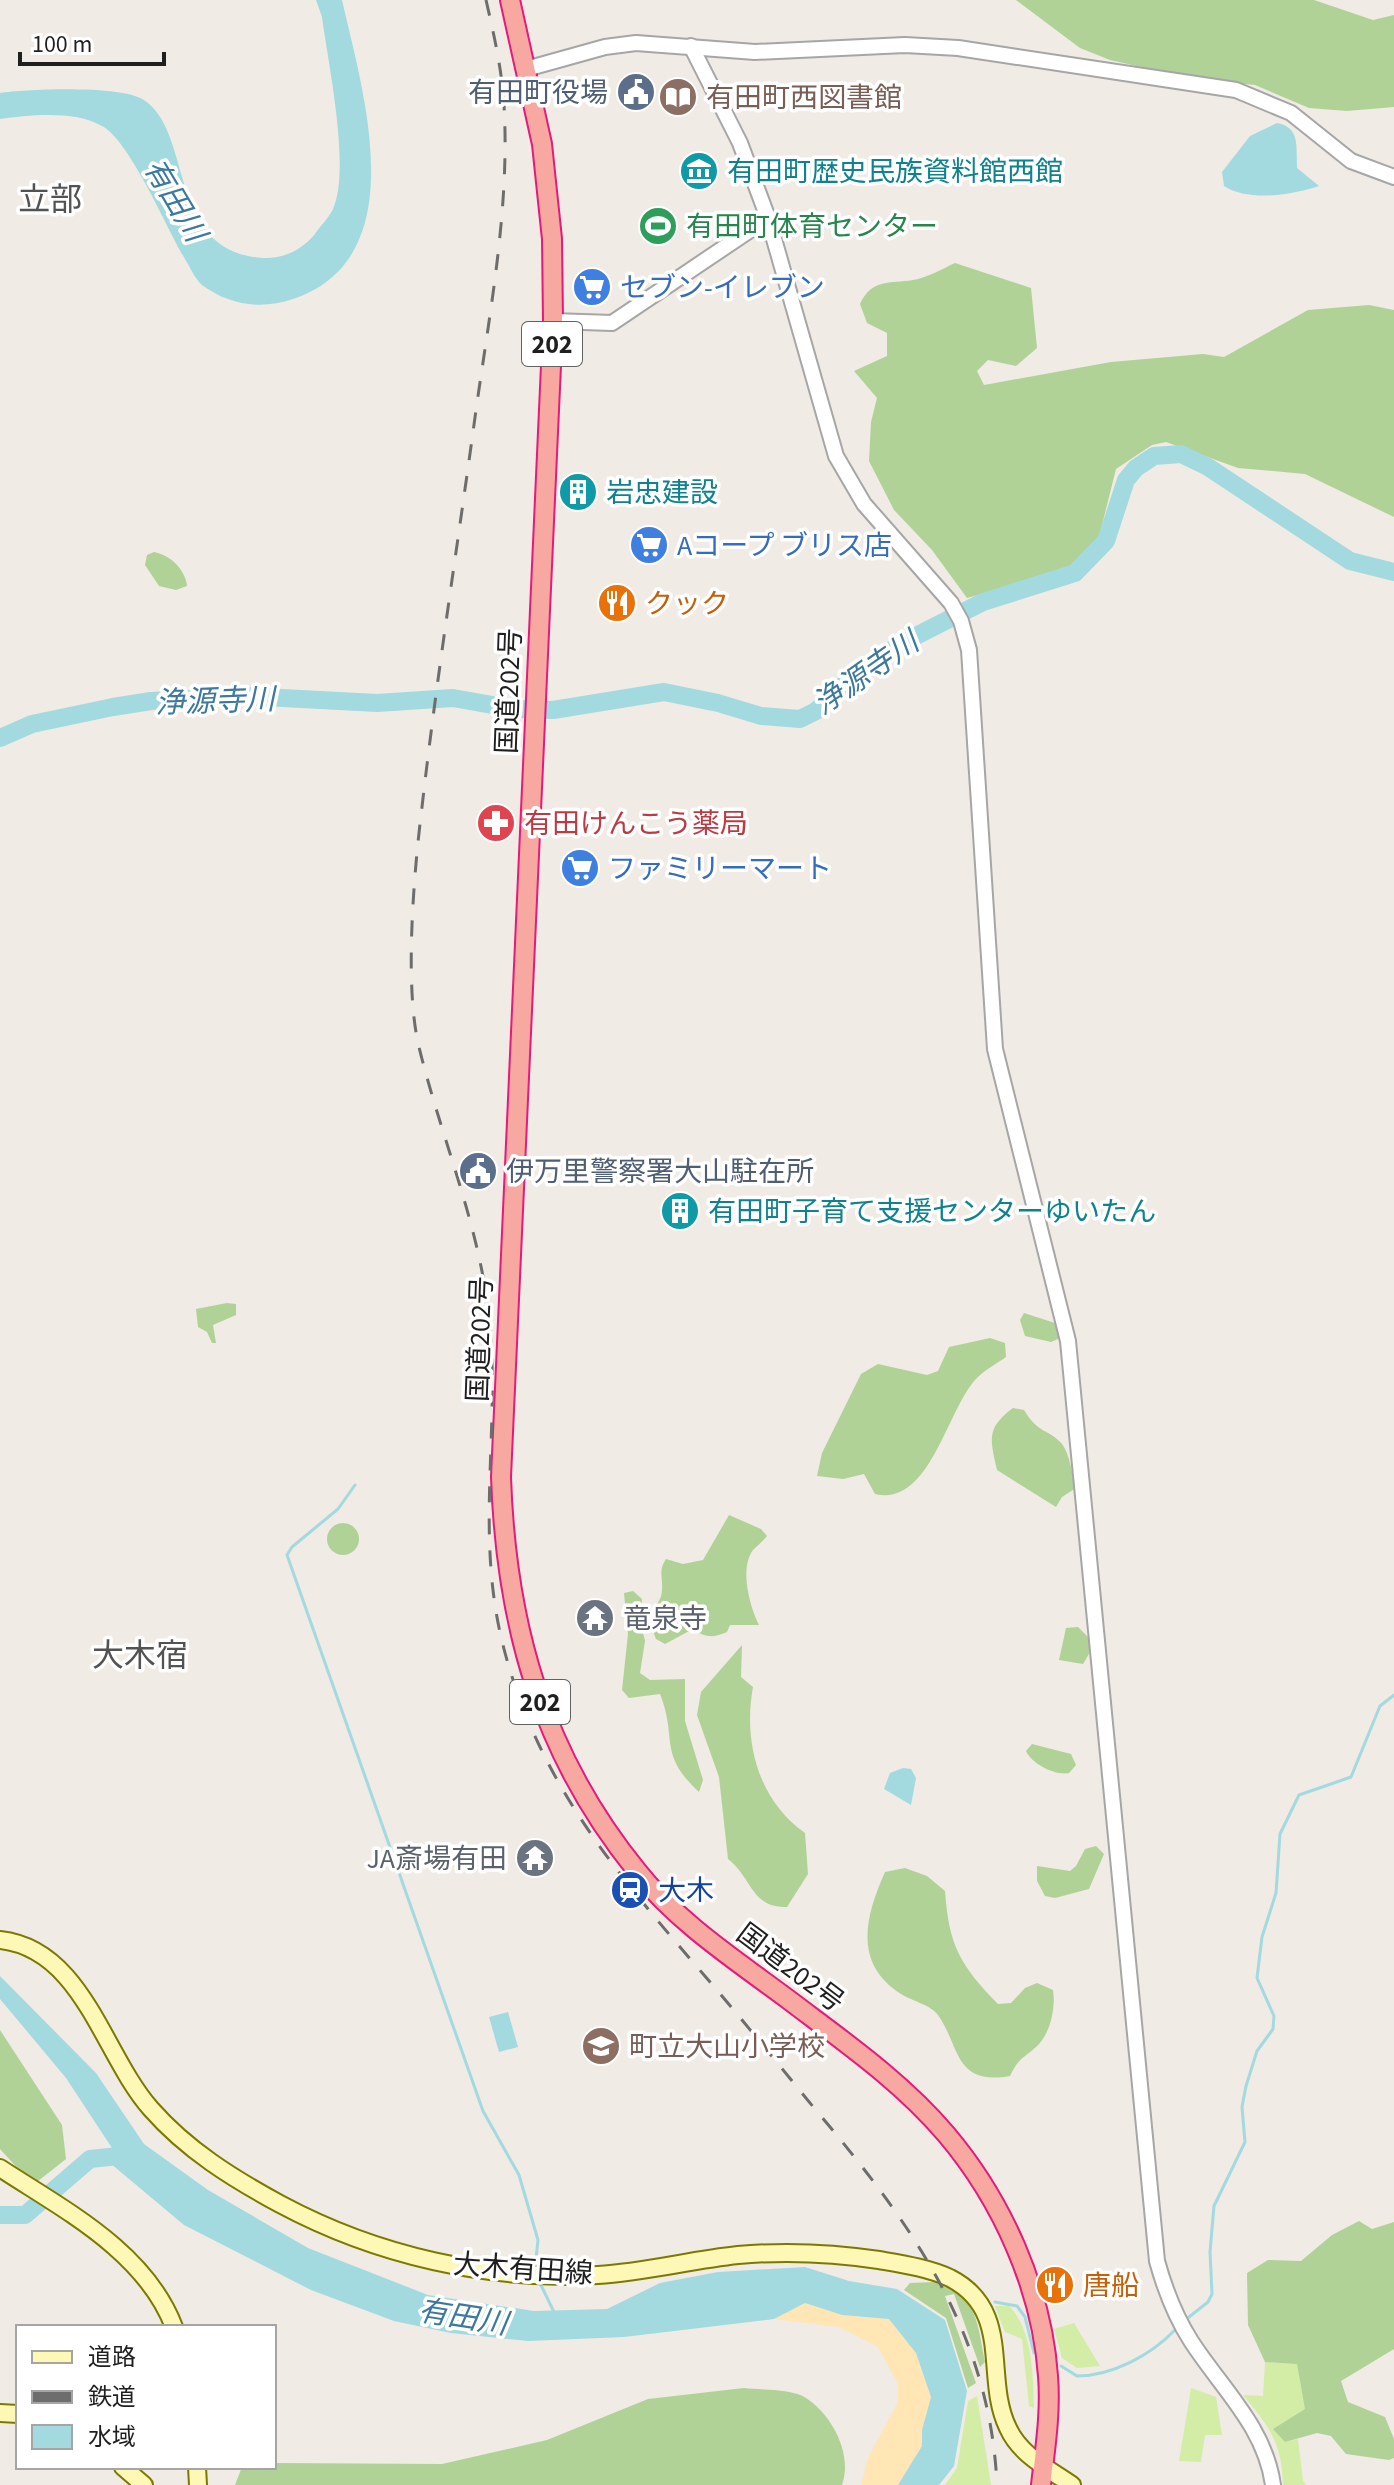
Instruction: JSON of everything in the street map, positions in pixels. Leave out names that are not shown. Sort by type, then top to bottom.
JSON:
[{"type":"highway","name":"国道202号","points":[[510,0],[542,144],[551,224],[553,321],[501,1477],[503,1539],[520,1643],[539,1700],[573,1776],[637,1872],[709,1940],[874,2065],[946,2134],[972,2170],[1012,2241],[1035,2300],[1048,2376],[1041,2485]]},
{"type":"main road","name":"大木有田線","points":[[6,1941],[35,1949],[54,1962],[72,1985],[122,2072],[171,2131],[208,2162],[282,2205],[387,2250],[462,2268],[526,2274],[598,2275],[739,2255],[849,2255],[906,2264],[949,2278],[970,2292],[983,2309],[994,2335],[1006,2426],[1018,2446],[1072,2485]]},
{"type":"main road","points":[[0,2168],[58,2206],[134,2264],[161,2299],[173,2325]]},
{"type":"main road","points":[[125,2469],[144,2485]]},
{"type":"street","points":[[526,69],[605,47],[636,43],[755,52],[905,45],[958,48],[1236,90],[1291,113],[1351,161],[1394,177]]},
{"type":"street","points":[[691,46],[740,143],[768,218],[836,456],[864,504],[943,593],[964,632],[972,672],[984,918],[995,1049],[1068,1341],[1157,2261],[1176,2315],[1252,2424],[1269,2458],[1273,2485]]},
{"type":"street","points":[[553,321],[612,323],[768,218]]},
{"type":"green space","points":[[1016,0],[1314,0],[1373,20],[1394,15],[1394,107],[1347,111],[1309,108],[1255,85],[1194,79],[1110,60],[1080,48]]},
{"type":"green space","points":[[955,263],[1031,288],[1037,348],[1016,366],[988,360],[977,371],[984,385],[1111,362],[1203,354],[1224,357],[1308,310],[1369,305],[1394,310],[1394,517],[1305,474],[1238,468],[1166,442],[1152,445],[1116,469],[1095,553],[1048,577],[967,598],[932,550],[894,510],[869,461],[871,422],[877,398],[854,371],[887,356],[887,333],[867,323],[860,304],[870,290],[882,284],[924,277]]},
{"type":"green space","points":[[154,552],[176,564],[187,586],[176,590],[159,586],[145,565],[147,555]]},
{"type":"green space","points":[[236,1304],[236,1315],[213,1325],[216,1343],[212,1343],[207,1332],[198,1327],[196,1309]]},
{"type":"green space","points":[[1024,1313],[1058,1324],[1062,1330],[1058,1339],[1051,1342],[1025,1336],[1020,1320]]},
{"type":"green space","points":[[990,1338],[1005,1343],[1006,1357],[975,1380],[923,1472],[909,1486],[894,1494],[875,1494],[864,1474],[843,1479],[817,1476],[822,1453],[861,1374],[878,1364],[927,1375],[938,1371],[949,1347]]},
{"type":"green space","points":[[1013,1408],[1024,1410],[1034,1424],[1062,1444],[1067,1453],[1076,1488],[1062,1497],[1056,1507],[997,1470],[992,1435],[998,1422]]},
{"type":"green space","points":[[729,1515],[761,1529],[767,1536],[753,1550],[746,1577],[749,1598],[759,1625],[730,1625],[727,1632],[714,1636],[693,1629],[665,1644],[656,1639],[651,1619],[651,1613],[661,1597],[664,1563],[666,1559],[683,1564],[703,1560]]},
{"type":"green space","points":[[343,1523],[355,1527],[359,1539],[355,1551],[343,1555],[331,1551],[327,1539],[331,1527]]},
{"type":"green space","points":[[633,1591],[642,1599],[640,1621],[645,1641],[640,1673],[650,1680],[685,1679],[685,1721],[703,1780],[699,1792],[673,1756],[660,1694],[629,1698],[622,1690],[628,1634],[624,1593]]},
{"type":"green space","points":[[1078,1627],[1089,1638],[1089,1654],[1083,1664],[1059,1660],[1066,1628]]},
{"type":"green space","points":[[742,1645],[741,1677],[753,1687],[750,1728],[758,1768],[776,1804],[805,1833],[808,1874],[787,1907],[775,1906],[759,1897],[728,1859],[719,1777],[697,1715],[701,1692]]},
{"type":"green space","points":[[1032,1744],[1071,1754],[1076,1765],[1069,1773],[1044,1768],[1026,1751]]},
{"type":"green space","points":[[1096,1846],[1104,1854],[1089,1889],[1055,1898],[1045,1896],[1037,1881],[1037,1866],[1070,1871],[1085,1849]]},
{"type":"green space","points":[[905,1868],[927,1876],[945,1891],[950,1926],[959,1954],[974,1978],[998,2004],[1011,2003],[1025,1988],[1037,1983],[1053,1990],[1053,2013],[1045,2036],[1019,2062],[1010,2076],[992,2078],[968,2069],[938,2015],[901,1994],[885,1982],[875,1968],[869,1953],[868,1938],[873,1905],[885,1872]]},
{"type":"green space","points":[[0,2030],[62,2125],[66,2159],[33,2185],[0,2149]]},
{"type":"green space","points":[[1359,2221],[1372,2229],[1394,2222],[1394,2349],[1341,2381],[1348,2402],[1385,2417],[1394,2439],[1394,2458],[1389,2460],[1346,2454],[1331,2436],[1317,2433],[1285,2442],[1273,2429],[1305,2409],[1297,2364],[1265,2362],[1248,2325],[1247,2273],[1268,2260],[1301,2261],[1332,2235]]},
{"type":"green space","points":[[934,2282],[960,2296],[977,2322],[985,2362],[980,2367],[954,2294],[945,2296],[976,2383],[968,2388],[946,2318],[904,2290],[910,2283]]},
{"type":"green space","points":[[995,2306],[1009,2306],[1023,2328],[1030,2354],[1034,2408],[1029,2406],[1022,2339],[1005,2332]]},
{"type":"green space","points":[[1074,2323],[1100,2366],[1077,2368],[1062,2358],[1054,2329]]},
{"type":"green space","points":[[1265,2362],[1297,2363],[1306,2410],[1285,2442],[1298,2439],[1306,2485],[1283,2485],[1277,2446],[1260,2416],[1243,2395],[1263,2396]]},
{"type":"green space","points":[[744,2388],[800,2395],[824,2414],[838,2436],[845,2461],[842,2485],[235,2485],[241,2469],[276,2469],[276,2463],[442,2464],[547,2440],[648,2399]]},
{"type":"green space","points":[[1191,2388],[1216,2397],[1222,2435],[1205,2435],[1201,2462],[1179,2461]]},
{"type":"green space","points":[[977,2396],[991,2485],[945,2485],[957,2468],[968,2401]]},
{"type":"sand","points":[[805,2303],[842,2315],[889,2319],[916,2353],[931,2397],[922,2430],[922,2446],[898,2485],[861,2485],[868,2458],[898,2402],[898,2384],[878,2347],[839,2327],[774,2319]]},
{"type":"water","name":"有田川","points":[[316,0],[342,0],[368,123],[371,168],[368,210],[355,248],[331,278],[293,299],[269,304],[246,304],[223,297],[202,285],[136,167],[113,135],[102,126],[66,116],[0,119],[0,93],[96,90],[132,95],[144,100],[159,116],[170,138],[196,214],[211,235],[232,251],[263,258],[285,255],[304,245],[315,234],[333,209],[338,191],[340,168],[336,115],[322,17]]},
{"type":"water","points":[[1277,123],[1285,125],[1294,134],[1297,168],[1319,186],[1284,194],[1258,195],[1224,186],[1222,172],[1250,136]]},
{"type":"water","points":[[903,1768],[911,1769],[916,1778],[911,1805],[884,1789],[890,1773]]},
{"type":"water","name":"有田川","points":[[0,1976],[96,2073],[144,2144],[208,2190],[308,2248],[428,2295],[534,2311],[607,2309],[660,2283],[718,2272],[805,2267],[849,2281],[897,2289],[945,2320],[967,2391],[954,2466],[939,2485],[898,2485],[922,2446],[922,2430],[931,2397],[916,2353],[889,2319],[842,2315],[805,2303],[774,2319],[624,2337],[528,2341],[451,2333],[394,2321],[311,2290],[184,2225],[104,2158],[112,2148],[66,2078],[0,1999]]},
{"type":"water","points":[[508,2012],[518,2047],[499,2052],[489,2017]]},
{"type":"waterway","name":"浄源寺川","points":[[0,738],[32,724],[113,707],[151,701],[244,696],[377,703],[453,698],[515,709],[553,710],[664,692],[761,716],[800,719],[816,711],[857,672],[904,642],[983,602],[1075,573],[1106,541],[1126,480],[1136,468],[1154,456],[1181,454],[1208,467],[1350,561],[1394,572]]},
{"type":"waterway","points":[[355,1485],[338,1509],[292,1547],[287,1555],[483,2111],[519,2175],[538,2240],[535,2268]]},
{"type":"waterway","points":[[1189,2317],[1208,2302],[1212,2294],[1210,2252],[1214,2206],[1245,2142],[1242,2107],[1246,2086],[1257,2051],[1273,2029],[1274,2016],[1257,1978],[1262,1937],[1276,1893],[1280,1834],[1299,1795],[1351,1777],[1380,1706],[1394,1695]]},
{"type":"waterway","points":[[0,2215],[25,2215],[90,2159],[128,2155]]},
{"type":"waterway","points":[[538,2279],[554,2312]]},
{"type":"waterway","points":[[995,2302],[1017,2306],[1025,2317],[1034,2353]]},
{"type":"waterway","points":[[1061,2366],[1077,2376],[1117,2368],[1143,2356],[1175,2330]]},
{"type":"railway","points":[[486,0],[500,66],[504,105],[501,220],[493,297],[428,757],[416,863],[411,961],[414,1022],[419,1047],[477,1248],[489,1317],[492,1359],[489,1524],[495,1607],[519,1697],[538,1742],[584,1824],[641,1900],[850,2151],[883,2194],[939,2282],[961,2328],[979,2377],[991,2429],[997,2485]]},
{"type":"place","name":"有田町役場","points":[[636,92]]},
{"type":"place","name":"有田町西図書館","points":[[678,97]]},
{"type":"place","name":"有田町歴史民族資料館西館","points":[[699,171]]},
{"type":"place","name":"有田町体育センター","points":[[658,226]]},
{"type":"place","name":"セブン-イレブン","points":[[592,287]]},
{"type":"place","name":"岩忠建設","points":[[578,492]]},
{"type":"place","name":"Aコープ ブリス店","points":[[649,545]]},
{"type":"place","name":"クック","points":[[617,603]]},
{"type":"place","name":"有田けんこう薬局","points":[[496,823]]},
{"type":"place","name":"ファミリーマート","points":[[580,868]]},
{"type":"place","name":"伊万里警察署大山駐在所","points":[[478,1171]]},
{"type":"place","name":"有田町子育て支援センターゆいたん","points":[[680,1211]]},
{"type":"place","name":"竜泉寺","points":[[595,1618]]},
{"type":"place","name":"JA斎場有田","points":[[535,1858]]},
{"type":"place","name":"大木","points":[[630,1890]]},
{"type":"place","name":"町立大山小学校","points":[[601,2046]]},
{"type":"place","name":"唐船","points":[[1055,2285]]},
{"type":"district","name":"立部","points":[[50,199]]},
{"type":"district","name":"大木宿","points":[[140,1655]]}]
